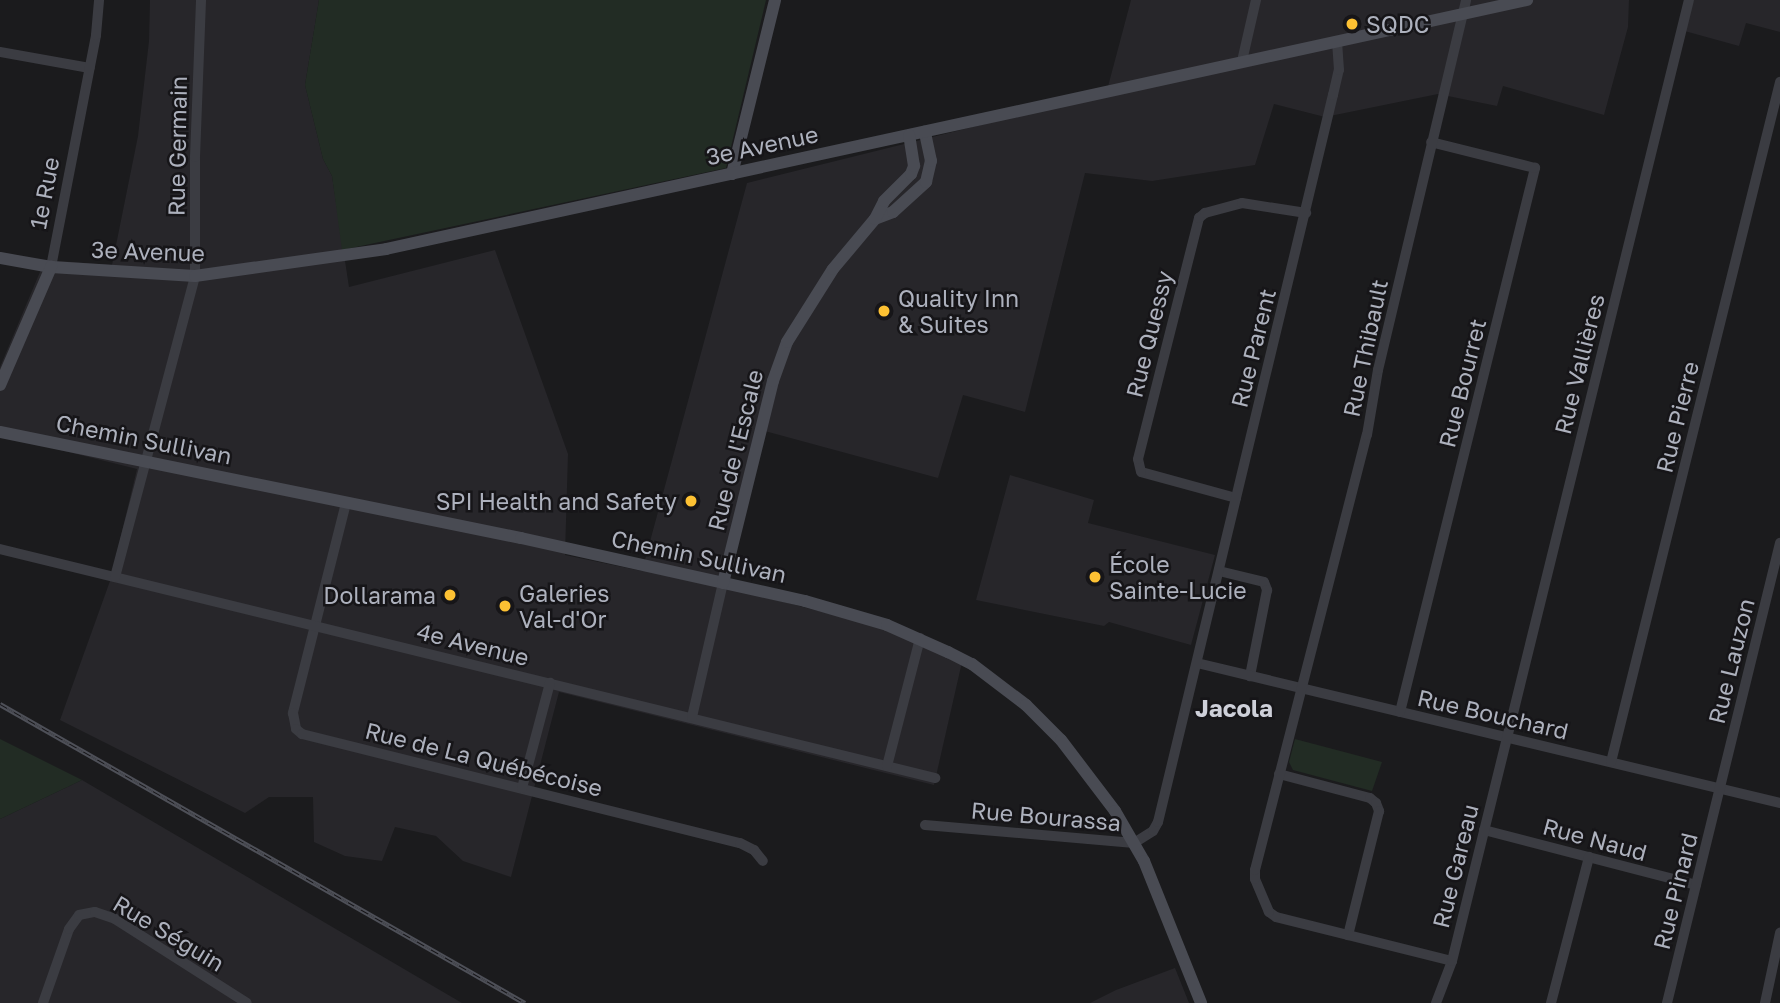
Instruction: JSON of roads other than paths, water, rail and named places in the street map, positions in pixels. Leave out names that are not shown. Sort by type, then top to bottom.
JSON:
[{"type":"main road","points":[[732,174],[775,0]]},
{"type":"main road","name":"3e Avenue","points":[[0,258],[51,267],[195,276],[386,249],[1527,0]]},
{"type":"main road","name":"Rue de l'Escale","points":[[875,219],[894,212],[926,182],[931,161],[925,132]]},
{"type":"main road","name":"Rue de l'Escale","points":[[723,583],[773,381],[787,342],[811,300],[875,219],[884,201],[915,166],[909,135]]},
{"type":"main road","name":"1e Rue","points":[[0,386],[51,267]]},
{"type":"main road","name":"Chemin Sullivan","points":[[0,432],[723,583],[851,612],[920,638],[972,664],[1027,705],[1084,769],[1134,843],[1201,1003]]},
{"type":"street","name":"1e Rue","points":[[51,267],[90,68],[99,0]]},
{"type":"street","name":"Rue Germain","points":[[115,577],[195,276],[195,157],[201,0]]},
{"type":"street","points":[[1242,61],[1256,0]]},
{"type":"street","name":"Rue Thibault","points":[[1348,935],[1276,918],[1269,912],[1255,879],[1255,870],[1299,688],[1367,435],[1378,370],[1466,0]]},
{"type":"street","name":"Rue Vallières","points":[[1506,736],[1689,0]]},
{"type":"street","name":"Rue Parent","points":[[1197,663],[1339,70],[1337,41]]},
{"type":"street","points":[[0,52],[90,68]]},
{"type":"street","name":"Rue Pierre","points":[[1611,762],[1780,82]]},
{"type":"street","name":"Rue Bourret","points":[[1400,712],[1535,168],[1431,142]]},
{"type":"street","name":"Rue Quessy","points":[[1237,498],[1141,472],[1138,459],[1144,433],[1199,218],[1242,203],[1306,213]]},
{"type":"street","points":[[315,624],[346,503]]},
{"type":"street","name":"Rue Lauzon","points":[[1720,788],[1780,543]]},
{"type":"street","name":"4e Avenue","points":[[0,549],[935,778]]},
{"type":"street","points":[[1219,571],[1264,582],[1267,590],[1250,676]]},
{"type":"street","name":"Rue de l'Escale","points":[[692,717],[723,583]]},
{"type":"street","name":"Rue de La Québécoise","points":[[315,624],[293,713],[296,729],[302,734],[740,843],[754,850],[763,861]]},
{"type":"street","points":[[887,766],[920,638]]},
{"type":"street","name":"Rue Bouchard","points":[[1197,663],[1780,803]]},
{"type":"street","name":"Rue Bourassa","points":[[925,824],[1134,843],[1153,831],[1158,822],[1197,663]]},
{"type":"street","points":[[522,788],[550,683]]},
{"type":"street","name":"Rue Gareau","points":[[1436,1003],[1452,961],[1506,736]]},
{"type":"street","points":[[1279,774],[1370,798],[1376,803],[1379,811],[1348,935],[1452,961]]},
{"type":"street","name":"Rue Pinard","points":[[1667,1003],[1720,788]]},
{"type":"street","name":"Rue Naud","points":[[1484,830],[1696,885]]},
{"type":"street","points":[[1551,1003],[1589,857]]},
{"type":"street","name":"Rue Séguin","points":[[43,1003],[69,929],[79,915],[95,912],[115,919],[247,1003]]},
{"type":"street","points":[[1765,1003],[1780,933]]},
{"type":"railway","points":[[0,704],[525,1003]]},
{"type":"place","name":"SQDC","points":[[1352,24]]},
{"type":"place","name":"Quality Inn & Suites","points":[[884,311]]},
{"type":"place","name":"SPI Health and Safety","points":[[691,501]]},
{"type":"place","name":"École Sainte-Lucie","points":[[1095,577]]},
{"type":"place","name":"Dollarama","points":[[450,595]]},
{"type":"place","name":"Galeries Val-d'Or","points":[[505,606]]},
{"type":"district","name":"Jacola","points":[[1234,708]]}]
